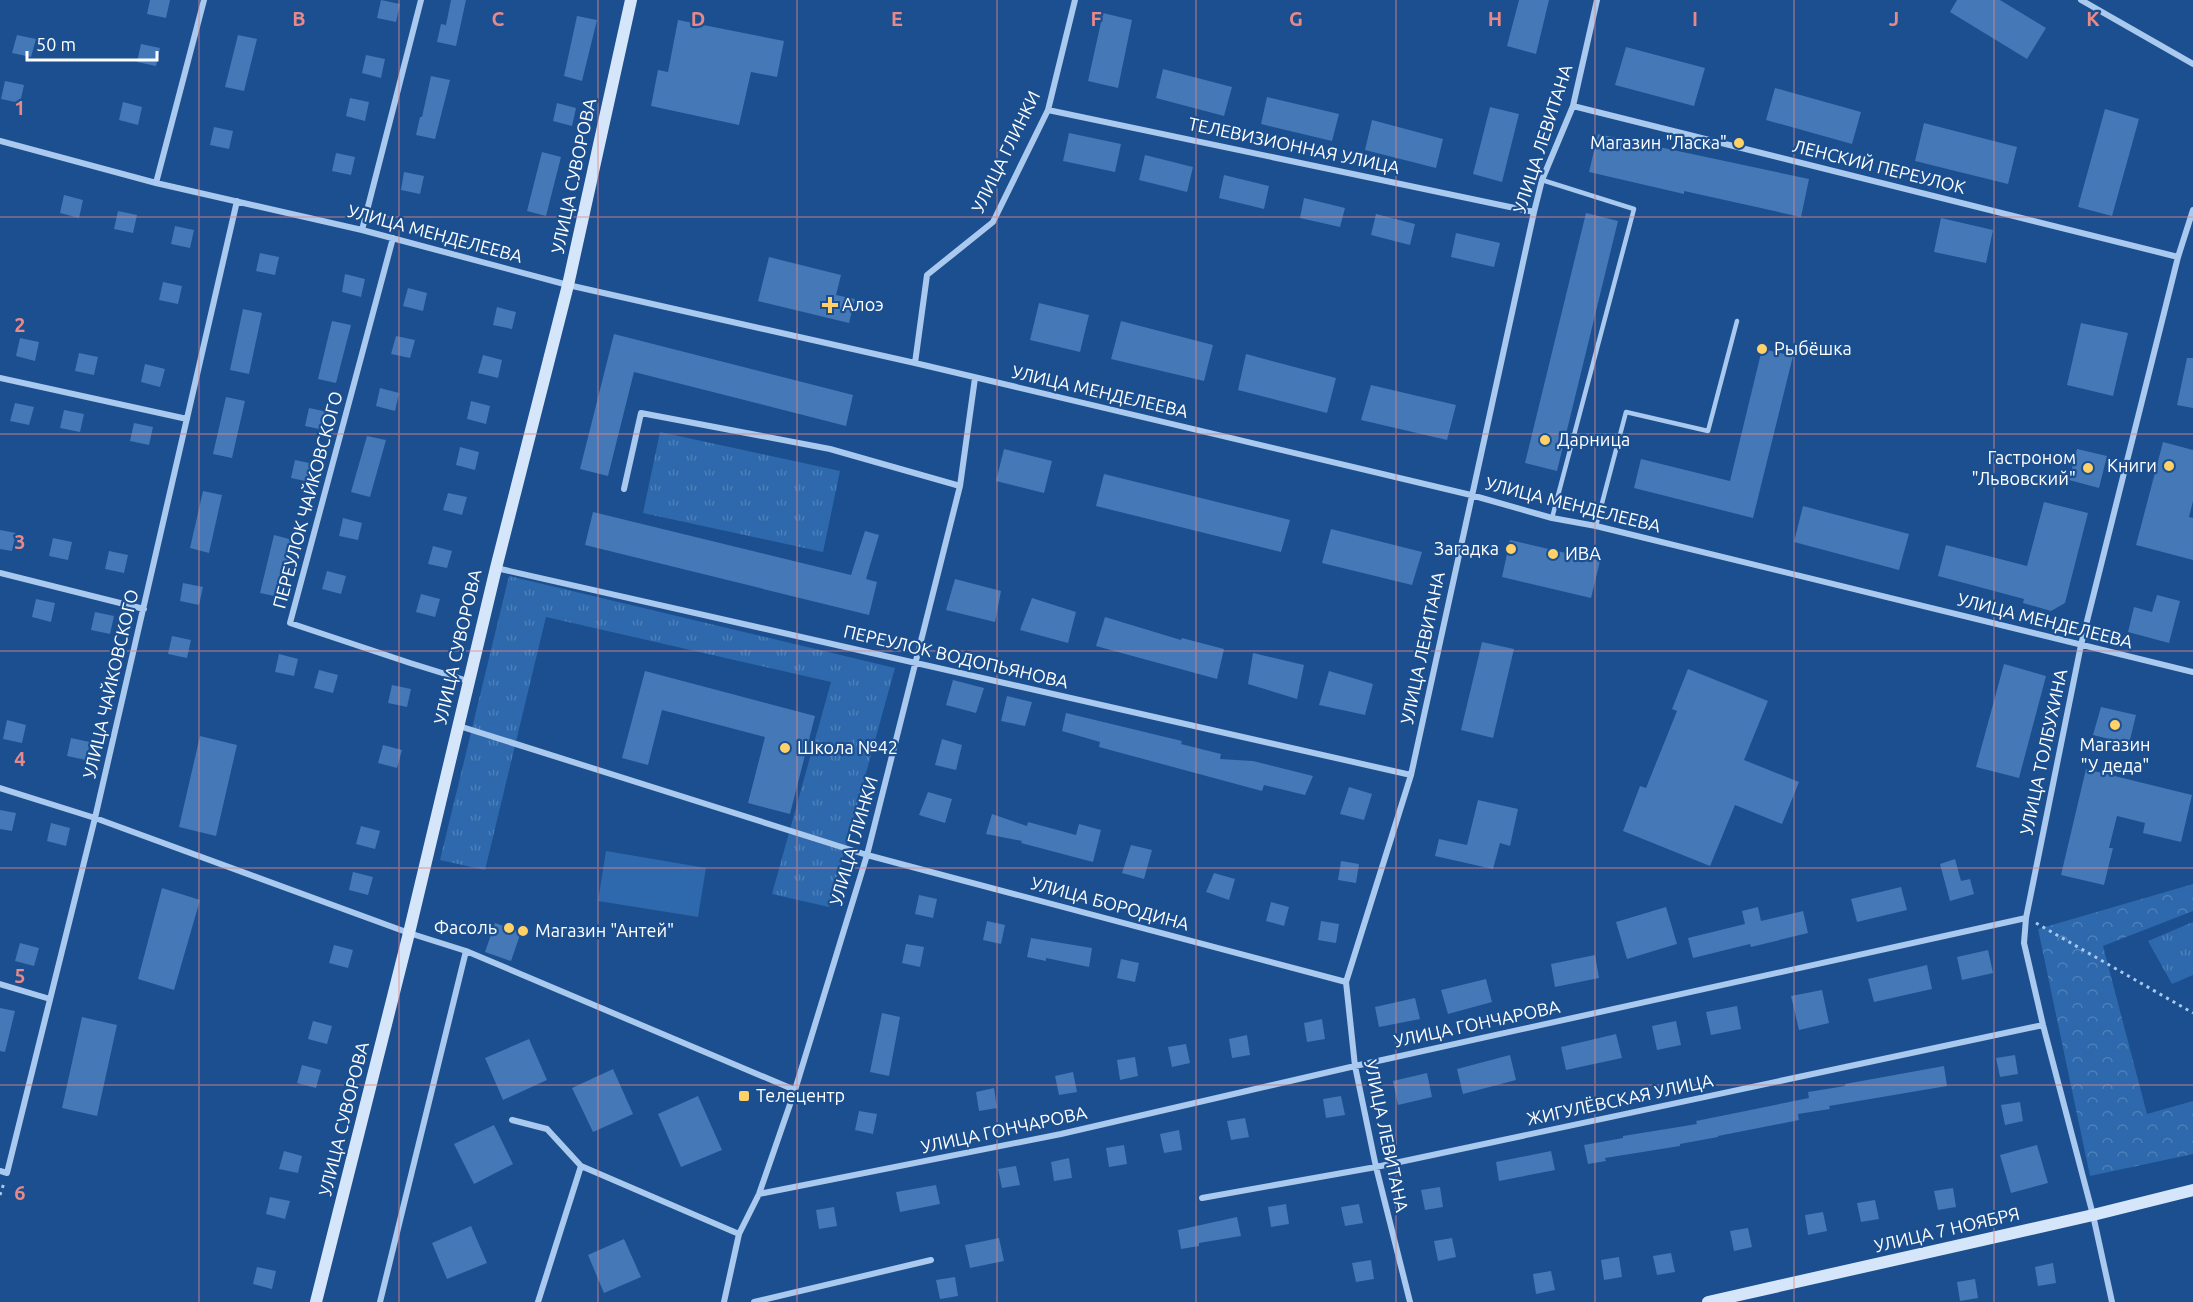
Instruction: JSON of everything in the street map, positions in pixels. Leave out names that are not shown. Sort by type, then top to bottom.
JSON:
[{"type":"street","points":[[156,183],[204,0]]},
{"type":"street","points":[[362,230],[421,0]]},
{"type":"street","name":"УЛИЦА СУВОРОВА","points":[[316,1302],[409,933],[496,568],[568,285],[631,0]]},
{"type":"street","name":"УЛИЦА ГЛИНКИ","points":[[915,363],[927,275],[993,222],[1048,110],[1075,0]]},
{"type":"street","name":"УЛИЦА ЛЕВИТАНА","points":[[1410,1302],[1376,1167],[1355,1066],[1346,982],[1411,775],[1534,212],[1542,180],[1573,106],[1597,0]]},
{"type":"street","points":[[2081,0],[2193,64]]},
{"type":"street","name":"ЛЕНСКИЙ ПЕРЕУЛОК","points":[[1573,106],[2178,257]]},
{"type":"street","name":"ТЕЛЕВИЗИОННАЯ УЛИЦА","points":[[1048,110],[1534,212]]},
{"type":"street","name":"УЛИЦА МЕНДЕЛЕЕВА","points":[[0,141],[156,183],[362,230],[568,285],[915,363],[1471,495],[1552,518],[1596,526],[2193,672]]},
{"type":"street","name":"УЛИЦА ЧАЙКОВСКОГО","points":[[4,1172],[95,818],[237,201]]},
{"type":"street","name":"УЛИЦА ТОЛБУХИНА","points":[[2112,1302],[2093,1215],[2024,943],[2026,918],[2081,645],[2178,257],[2193,210]]},
{"type":"street","name":"ПЕРЕУЛОК ЧАЙКОВСКОГО","points":[[393,238],[290,623],[468,681]]},
{"type":"street","points":[[0,378],[187,419]]},
{"type":"street","name":"УЛИЦА ГЛИНКИ","points":[[724,1302],[739,1234],[759,1194],[795,1090],[867,855],[960,486],[975,378]]},
{"type":"street","points":[[624,489],[641,413],[830,449],[960,486]]},
{"type":"street","name":"ПЕРЕУЛОК ВОДОПЬЯНОВА","points":[[496,568],[1411,775]]},
{"type":"street","points":[[0,573],[144,609]]},
{"type":"street","name":"УЛИЦА БОРОДИНА","points":[[458,726],[867,855],[1346,982]]},
{"type":"street","points":[[0,788],[95,818],[409,933],[466,951],[795,1090]]},
{"type":"street","name":"УЛИЦА ГОНЧАРОВА","points":[[759,1194],[1061,1134],[1355,1066],[2026,918]]},
{"type":"street","points":[[380,1302],[466,951]]},
{"type":"street","points":[[0,984],[50,999]]},
{"type":"street","name":"ЖИГУЛЁВСКАЯ УЛИЦА","points":[[1202,1198],[1376,1167],[2043,1025]]},
{"type":"street","points":[[512,1120],[547,1129],[581,1166],[739,1234]]},
{"type":"street","points":[[538,1302],[581,1166]]},
{"type":"street","name":"УЛИЦА 7 НОЯБРЯ","points":[[1708,1302],[2093,1215],[2193,1190]]},
{"type":"street","points":[[754,1302],[931,1260]]},
{"type":"lane","points":[[1542,180],[1634,208],[1552,518]]},
{"type":"lane","points":[[1596,526],[1626,412],[1708,430],[1737,321]]},
{"type":"path","points":[[2026,918],[2193,1013]]},
{"type":"green space","points":[[660,432],[840,471],[823,552],[643,513]]},
{"type":"green space","points":[[509,576],[895,668],[829,907],[772,894],[831,682],[546,617],[485,870],[440,860]]},
{"type":"green space","points":[[606,851],[706,868],[698,917],[598,901]]},
{"type":"green space","points":[[2193,884],[2193,911],[2103,946],[2147,1114],[2193,1101],[2193,1154],[2090,1176],[2038,929]]},
{"type":"green space","points":[[2193,922],[2193,975],[2172,984],[2148,941]]},
{"type":"building","points":[[150,0],[170,0],[166,18],[147,14]]},
{"type":"building","points":[[381,0],[400,4],[396,22],[377,18]]},
{"type":"building","points":[[451,0],[466,0],[456,46],[437,42],[441,24],[446,25]]},
{"type":"building","points":[[1519,0],[1549,0],[1536,54],[1507,46]]},
{"type":"building","points":[[1957,0],[2000,0],[2046,28],[2027,59],[1950,12]]},
{"type":"building","points":[[1103,13],[1132,20],[1118,88],[1088,81]]},
{"type":"building","points":[[577,16],[597,20],[582,81],[564,76]]},
{"type":"building","points":[[678,20],[784,41],[777,77],[751,72],[739,125],[651,106],[658,70],[668,72]]},
{"type":"building","points":[[17,35],[36,39],[31,57],[12,53]]},
{"type":"building","points":[[238,35],[257,39],[244,91],[225,87]]},
{"type":"building","points":[[141,44],[160,48],[156,66],[137,62]]},
{"type":"building","points":[[1626,47],[1705,68],[1694,106],[1615,85]]},
{"type":"building","points":[[366,55],[385,59],[381,78],[362,73]]},
{"type":"building","points":[[1163,69],[1232,87],[1224,116],[1156,98]]},
{"type":"building","points":[[431,76],[450,80],[435,139],[416,135]]},
{"type":"building","points":[[5,81],[24,85],[20,103],[1,99]]},
{"type":"building","points":[[1775,88],[1861,112],[1852,144],[1766,120]]},
{"type":"building","points":[[1267,97],[1339,114],[1332,141],[1261,124]]},
{"type":"building","points":[[350,98],[369,102],[365,121],[346,116]]},
{"type":"building","points":[[123,102],[142,107],[138,125],[119,120]]},
{"type":"building","points":[[557,103],[576,108],[572,126],[553,121]]},
{"type":"building","points":[[1490,107],[1519,114],[1502,182],[1473,174]]},
{"type":"building","points":[[2105,109],[2139,119],[2112,216],[2078,207]]},
{"type":"building","points":[[1372,120],[1443,139],[1436,168],[1365,150]]},
{"type":"building","points":[[1924,123],[2017,147],[2008,184],[1915,161]]},
{"type":"building","points":[[214,127],[233,131],[229,149],[210,145]]},
{"type":"building","points":[[1069,133],[1121,144],[1115,172],[1063,161]]},
{"type":"building","points":[[1598,134],[1809,179],[1801,217],[1589,172]]},
{"type":"building","points":[[542,152],[561,157],[546,216],[527,211]]},
{"type":"building","points":[[336,153],[355,157],[351,175],[332,171]]},
{"type":"building","points":[[1145,155],[1193,167],[1187,192],[1139,180]]},
{"type":"building","points":[[404,172],[424,176],[420,194],[401,190]]},
{"type":"building","points":[[1224,175],[1269,186],[1264,209],[1219,198]]},
{"type":"building","points":[[64,195],[83,200],[79,218],[60,213]]},
{"type":"building","points":[[1304,198],[1345,208],[1340,227],[1300,218]]},
{"type":"building","points":[[118,211],[137,215],[133,233],[114,229]]},
{"type":"building","points":[[1586,213],[1618,221],[1557,471],[1525,463]]},
{"type":"building","points":[[1376,214],[1415,224],[1410,245],[1371,235]]},
{"type":"building","points":[[1941,218],[1993,230],[1986,263],[1934,252]]},
{"type":"building","points":[[175,226],[194,230],[190,248],[171,244]]},
{"type":"building","points":[[1456,233],[1500,243],[1494,267],[1451,257]]},
{"type":"building","points":[[260,253],[279,257],[275,275],[256,271]]},
{"type":"building","points":[[769,257],[841,275],[836,295],[855,299],[849,323],[758,301]]},
{"type":"building","points":[[345,274],[365,279],[361,297],[342,292]]},
{"type":"building","points":[[163,282],[182,286],[178,304],[159,300]]},
{"type":"building","points":[[408,288],[427,293],[423,311],[403,306]]},
{"type":"building","points":[[1039,303],[1089,315],[1080,352],[1030,340]]},
{"type":"building","points":[[497,307],[516,312],[512,329],[493,325]]},
{"type":"building","points":[[243,309],[262,313],[249,374],[230,370]]},
{"type":"building","points":[[332,321],[351,325],[336,383],[318,379]]},
{"type":"building","points":[[1121,321],[1213,345],[1204,381],[1111,359]]},
{"type":"building","points":[[2081,323],[2128,333],[2113,396],[2067,385]]},
{"type":"building","points":[[614,334],[853,395],[846,426],[634,372],[608,476],[580,469]]},
{"type":"building","points":[[396,336],[415,340],[410,358],[391,354]]},
{"type":"building","points":[[20,338],[39,342],[35,361],[16,356]]},
{"type":"building","points":[[1762,349],[1793,356],[1753,518],[1634,488],[1641,459],[1730,481]]},
{"type":"building","points":[[79,353],[98,357],[94,375],[75,371]]},
{"type":"building","points":[[1246,354],[1336,378],[1327,413],[1238,390]]},
{"type":"building","points":[[483,355],[502,360],[498,378],[478,373]]},
{"type":"building","points":[[2187,358],[2193,358],[2193,408],[2177,405]]},
{"type":"building","points":[[145,364],[165,369],[160,387],[141,382]]},
{"type":"building","points":[[1371,385],[1456,405],[1447,440],[1361,420]]},
{"type":"building","points":[[380,388],[399,393],[395,411],[376,406]]},
{"type":"building","points":[[226,397],[245,401],[232,458],[213,454]]},
{"type":"building","points":[[471,401],[490,406],[486,424],[467,419]]},
{"type":"building","points":[[15,403],[34,407],[29,425],[10,421]]},
{"type":"building","points":[[309,408],[328,412],[324,430],[305,426]]},
{"type":"building","points":[[64,410],[84,414],[80,432],[60,428]]},
{"type":"building","points":[[134,423],[153,427],[149,445],[130,441]]},
{"type":"building","points":[[367,436],[386,440],[370,497],[351,492]]},
{"type":"building","points":[[2163,442],[2193,450],[2193,501],[2189,517],[2193,518],[2193,560],[2136,545]]},
{"type":"building","points":[[460,447],[479,452],[475,470],[456,465]]},
{"type":"building","points":[[1004,449],[1052,461],[1044,493],[996,481]]},
{"type":"building","name":"Гастроном \"Львовский\"","points":[[2077,449],[2107,456],[2099,488],[2069,480]]},
{"type":"building","points":[[295,460],[314,464],[310,482],[291,478]]},
{"type":"building","points":[[1104,474],[1290,520],[1281,552],[1096,506]]},
{"type":"building","points":[[203,491],[222,495],[209,553],[190,548]]},
{"type":"building","points":[[448,493],[467,497],[462,515],[443,510]]},
{"type":"building","points":[[2044,502],[2088,513],[2065,603],[2051,611],[2023,603],[2024,599],[1938,576],[1946,545],[2027,566]]},
{"type":"building","points":[[1803,506],[1909,534],[1899,570],[1794,542]]},
{"type":"building","points":[[593,512],[851,575],[865,531],[879,535],[866,579],[877,582],[869,615],[585,545]]},
{"type":"building","points":[[343,518],[362,523],[358,540],[339,536]]},
{"type":"building","points":[[1331,529],[1422,552],[1412,585],[1322,563]]},
{"type":"building","points":[[0,530],[16,533],[12,551],[0,549]]},
{"type":"building","points":[[274,535],[293,540],[279,597],[260,593]]},
{"type":"building","points":[[53,538],[72,542],[68,560],[49,556]]},
{"type":"building","points":[[1510,540],[1600,561],[1591,598],[1502,577]]},
{"type":"building","points":[[433,546],[452,551],[447,568],[428,564]]},
{"type":"building","points":[[109,551],[128,555],[124,573],[105,569]]},
{"type":"building","points":[[327,571],[346,576],[341,594],[322,589]]},
{"type":"building","points":[[955,579],[1001,591],[995,622],[946,610]]},
{"type":"building","points":[[183,583],[203,587],[199,605],[180,601]]},
{"type":"building","points":[[421,594],[440,599],[435,617],[416,612]]},
{"type":"building","points":[[2157,595],[2180,601],[2169,643],[2128,632],[2134,607],[2152,612]]},
{"type":"building","points":[[1032,598],[1076,612],[1068,643],[1020,630]]},
{"type":"building","points":[[36,599],[55,603],[51,622],[32,617]]},
{"type":"building","points":[[95,612],[114,616],[110,634],[91,630]]},
{"type":"building","points":[[1105,617],[1181,640],[1182,638],[1224,649],[1217,679],[1096,646]]},
{"type":"building","points":[[172,636],[191,640],[187,658],[168,654]]},
{"type":"building","points":[[1482,642],[1514,649],[1493,738],[1461,730]]},
{"type":"building","points":[[1253,653],[1304,665],[1297,699],[1248,684]]},
{"type":"building","points":[[279,654],[298,659],[294,676],[275,672]]},
{"type":"building","points":[[2004,664],[2046,676],[2019,778],[1976,767]]},
{"type":"building","points":[[1688,669],[1768,701],[1744,760],[1799,782],[1782,824],[1735,805],[1710,866],[1623,831],[1640,786],[1646,788],[1677,711],[1672,709]]},
{"type":"building","points":[[319,670],[338,675],[333,693],[314,688]]},
{"type":"building","name":"Школа №42","points":[[645,671],[815,716],[790,814],[748,803],[765,737],[662,710],[648,765],[622,758]]},
{"type":"building","points":[[1329,671],[1373,684],[1365,715],[1319,705]]},
{"type":"building","points":[[953,680],[984,688],[976,713],[946,705]]},
{"type":"building","points":[[392,685],[411,689],[407,707],[388,703]]},
{"type":"building","points":[[1007,696],[1032,702],[1025,726],[1001,721]]},
{"type":"building","name":"Магазин \"У деда\"","points":[[2101,707],[2136,715],[2129,744],[2093,735]]},
{"type":"building","points":[[1066,713],[1182,741],[1181,744],[1221,754],[1220,759],[1253,761],[1313,776],[1305,795],[1264,785],[1262,791],[1099,747],[1100,742],[1062,731]]},
{"type":"building","points":[[7,720],[26,725],[22,743],[3,739]]},
{"type":"building","points":[[200,736],[237,745],[216,836],[179,827]]},
{"type":"building","points":[[71,738],[90,742],[86,760],[67,756]]},
{"type":"building","points":[[942,739],[962,745],[956,770],[935,765]]},
{"type":"building","points":[[383,745],[402,750],[397,768],[378,763]]},
{"type":"building","points":[[2086,769],[2192,795],[2181,842],[2143,833],[2145,823],[2117,816],[2109,848],[2113,848],[2104,885],[2061,875]]},
{"type":"building","points":[[1349,787],[1372,794],[1364,820],[1340,814]]},
{"type":"building","points":[[928,792],[952,799],[945,823],[919,815]]},
{"type":"building","points":[[1478,800],[1518,809],[1510,846],[1500,843],[1493,869],[1435,856],[1439,839],[1467,845]]},
{"type":"building","points":[[0,810],[16,813],[12,831],[0,829]]},
{"type":"building","points":[[992,814],[1027,826],[1028,822],[1076,835],[1079,824],[1101,830],[1093,862],[1021,843],[1022,841],[986,834]]},
{"type":"building","points":[[51,823],[70,828],[66,846],[47,841]]},
{"type":"building","points":[[361,826],[380,831],[375,849],[356,844]]},
{"type":"building","points":[[1131,845],[1152,850],[1144,879],[1122,873]]},
{"type":"building","points":[[1955,859],[1961,881],[1970,879],[1974,894],[1950,901],[1940,864]]},
{"type":"building","points":[[1341,861],[1359,864],[1356,883],[1338,880]]},
{"type":"building","points":[[353,872],[373,877],[368,895],[349,890]]},
{"type":"building","points":[[1214,873],[1235,879],[1229,900],[1206,892]]},
{"type":"building","points":[[1901,887],[1907,910],[1857,922],[1851,899]]},
{"type":"building","points":[[162,888],[200,900],[174,990],[138,979]]},
{"type":"building","points":[[919,895],[937,899],[933,918],[915,914]]},
{"type":"building","points":[[1271,902],[1289,907],[1284,926],[1266,921]]},
{"type":"building","points":[[1666,907],[1677,944],[1627,959],[1616,922]]},
{"type":"building","points":[[1758,907],[1761,921],[1803,911],[1808,933],[1693,958],[1688,938],[1745,924],[1742,911]]},
{"type":"building","points":[[987,921],[1005,925],[1001,944],[983,940]]},
{"type":"building","points":[[1321,921],[1339,924],[1336,943],[1318,940]]},
{"type":"building","points":[[495,923],[521,932],[511,961],[485,952]]},
{"type":"building","points":[[1031,938],[1092,948],[1089,967],[1046,958],[1046,961],[1027,957]]},
{"type":"building","points":[[20,943],[39,948],[34,966],[15,961]]},
{"type":"building","points":[[906,944],[924,947],[920,967],[902,963]]},
{"type":"building","points":[[334,945],[353,950],[348,968],[329,963]]},
{"type":"building","points":[[1988,950],[1993,973],[1962,980],[1957,957]]},
{"type":"building","points":[[1595,955],[1599,978],[1555,987],[1551,964]]},
{"type":"building","points":[[1121,959],[1139,963],[1135,982],[1117,978]]},
{"type":"building","points":[[1927,965],[1932,989],[1874,1002],[1868,979]]},
{"type":"building","points":[[1486,979],[1492,1002],[1448,1014],[1441,990]]},
{"type":"building","points":[[1822,990],[1829,1023],[1799,1030],[1791,996]]},
{"type":"building","points":[[1415,998],[1420,1019],[1379,1027],[1375,1007]]},
{"type":"building","points":[[1737,1006],[1741,1029],[1711,1035],[1706,1012]]},
{"type":"building","points":[[0,1008],[15,1011],[5,1052],[0,1051]]},
{"type":"building","points":[[882,1013],[900,1017],[889,1076],[870,1072]]},
{"type":"building","points":[[82,1017],[117,1025],[97,1116],[62,1108]]},
{"type":"building","points":[[1322,1019],[1325,1039],[1307,1042],[1304,1023]]},
{"type":"building","points":[[313,1021],[332,1026],[327,1044],[308,1039]]},
{"type":"building","points":[[1676,1021],[1681,1045],[1657,1050],[1652,1026]]},
{"type":"building","points":[[1616,1034],[1622,1058],[1566,1070],[1561,1047]]},
{"type":"building","points":[[1247,1035],[1250,1055],[1232,1058],[1229,1039]]},
{"type":"building","points":[[529,1039],[547,1080],[503,1100],[485,1058]]},
{"type":"building","points":[[1186,1044],[1190,1063],[1172,1067],[1168,1047]]},
{"type":"building","points":[[1510,1055],[1516,1080],[1463,1094],[1457,1069]]},
{"type":"building","points":[[2015,1055],[2018,1074],[2000,1077],[1996,1058]]},
{"type":"building","points":[[1135,1057],[1138,1076],[1120,1080],[1117,1060]]},
{"type":"building","points":[[302,1065],[321,1070],[316,1088],[297,1083]]},
{"type":"building","points":[[1944,1066],[1947,1086],[1829,1106],[1830,1109],[1798,1114],[1799,1120],[1680,1144],[1680,1146],[1605,1158],[1606,1161],[1588,1164],[1584,1145],[1697,1124],[1696,1121],[1809,1098],[1808,1092]]},
{"type":"building","points":[[613,1069],[633,1114],[593,1132],[572,1088]]},
{"type":"building","points":[[1073,1072],[1077,1092],[1059,1095],[1055,1076]]},
{"type":"building","points":[[1427,1073],[1432,1097],[1398,1105],[1393,1081]]},
{"type":"building","points":[[994,1088],[997,1108],[979,1111],[976,1092]]},
{"type":"building","points":[[698,1096],[722,1150],[681,1167],[658,1114]]},
{"type":"building","points":[[1341,1096],[1345,1115],[1326,1118],[1323,1099]]},
{"type":"building","points":[[2020,1102],[2023,1121],[2005,1125],[2001,1105]]},
{"type":"building","points":[[859,1111],[877,1114],[873,1134],[855,1130]]},
{"type":"building","points":[[1245,1118],[1249,1137],[1231,1140],[1227,1121]]},
{"type":"building","points":[[494,1125],[513,1164],[474,1184],[454,1144]]},
{"type":"building","points":[[1179,1130],[1182,1150],[1164,1153],[1160,1134]]},
{"type":"building","points":[[1124,1145],[1127,1164],[1109,1167],[1106,1148]]},
{"type":"building","points":[[2037,1145],[2048,1183],[2011,1193],[2000,1155]]},
{"type":"building","points":[[284,1151],[302,1156],[298,1173],[279,1169]]},
{"type":"building","points":[[1551,1151],[1555,1170],[1499,1181],[1496,1162]]},
{"type":"building","points":[[1069,1158],[1072,1178],[1054,1181],[1051,1162]]},
{"type":"building","points":[[1016,1166],[1020,1185],[1002,1188],[998,1169]]},
{"type":"building","points":[[936,1185],[940,1204],[900,1212],[896,1192]]},
{"type":"building","points":[[1440,1187],[1443,1207],[1425,1210],[1421,1190]]},
{"type":"building","points":[[1953,1188],[1956,1207],[1938,1210],[1934,1191]]},
{"type":"building","points":[[270,1197],[290,1201],[285,1219],[266,1214]]},
{"type":"building","points":[[1875,1200],[1879,1219],[1861,1222],[1857,1203]]},
{"type":"building","points":[[1286,1204],[1289,1224],[1271,1227],[1268,1207]]},
{"type":"building","points":[[1359,1204],[1363,1223],[1345,1226],[1341,1207]]},
{"type":"building","points":[[834,1207],[837,1226],[819,1229],[816,1210]]},
{"type":"building","points":[[1823,1212],[1827,1231],[1808,1235],[1805,1215]]},
{"type":"building","points":[[1237,1217],[1241,1236],[1199,1243],[1199,1246],[1181,1249],[1178,1230]]},
{"type":"building","points":[[471,1226],[487,1263],[447,1279],[432,1243]]},
{"type":"building","points":[[1748,1228],[1752,1247],[1734,1251],[1730,1231]]},
{"type":"building","points":[[999,1238],[1004,1261],[970,1268],[965,1245]]},
{"type":"building","points":[[1452,1238],[1456,1257],[1438,1261],[1434,1241]]},
{"type":"building","points":[[624,1239],[641,1277],[604,1293],[588,1255]]},
{"type":"building","points":[[1671,1253],[1675,1272],[1657,1275],[1653,1256]]},
{"type":"building","points":[[1619,1257],[1622,1277],[1604,1280],[1601,1260]]},
{"type":"building","points":[[1371,1260],[1374,1279],[1356,1282],[1352,1263]]},
{"type":"building","points":[[2053,1263],[2056,1283],[2038,1286],[2035,1267]]},
{"type":"building","points":[[257,1267],[276,1271],[272,1289],[253,1284]]},
{"type":"building","points":[[1551,1271],[1555,1290],[1536,1294],[1533,1274]]},
{"type":"building","points":[[955,1277],[958,1296],[940,1299],[936,1280]]},
{"type":"building","points":[[1975,1279],[1978,1298],[1960,1301],[1957,1282]]},
{"type":"place","name":"Магазин \"Ласка\"","points":[[1739,143]]},
{"type":"place","name":"Алоэ","points":[[830,305]]},
{"type":"place","name":"Рыбёшка","points":[[1762,349]]},
{"type":"place","name":"Дарница","points":[[1545,440]]},
{"type":"place","name":"Книги","points":[[2169,466]]},
{"type":"place","name":"Гастроном \"Львовский\"","points":[[2088,468]]},
{"type":"place","name":"Загадка","points":[[1511,549]]},
{"type":"place","name":"ИВА","points":[[1553,554]]},
{"type":"place","name":"Магазин \"У деда\"","points":[[2115,725]]},
{"type":"place","name":"Школа №42","points":[[785,748]]},
{"type":"place","name":"Фасоль","points":[[509,928]]},
{"type":"place","name":"Магазин \"Антей\"","points":[[523,931]]},
{"type":"place","name":"Телецентр","points":[[744,1096]]}]
